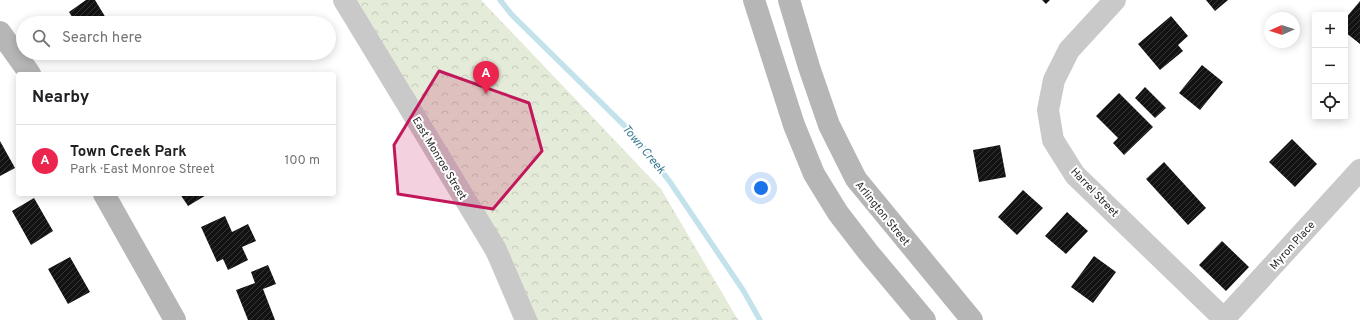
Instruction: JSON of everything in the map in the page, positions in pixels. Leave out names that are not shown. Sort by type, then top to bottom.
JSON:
[{"type":"street","name":"East Monroe Street","points":[[344,0],[496,250],[526,320]]},
{"type":"street","points":[[754,0],[794,125],[814,174],[846,224],[925,320]]},
{"type":"street","name":"Arlington Street","points":[[789,0],[809,67],[829,125],[856,179],[972,320]]},
{"type":"street","name":"Harrel Street","points":[[1115,0],[1069,50],[1054,80],[1048,110],[1053,140],[1075,175],[1224,320]]},
{"type":"street","points":[[0,32],[16,54]]},
{"type":"street","points":[[20,60],[29,72]]},
{"type":"street","name":"Myron Place","points":[[1224,320],[1360,170]]},
{"type":"street","points":[[105,196],[175,320]]},
{"type":"highlighted area","points":[[439,71],[529,103],[542,151],[493,209],[398,194],[394,145]]},
{"type":"green space","points":[[344,0],[481,0],[661,189],[738,320],[522,320]]},
{"type":"building","points":[[86,0],[95,0],[105,16],[72,16],[69,12]]},
{"type":"building","points":[[1042,0],[1050,0],[1046,4]]},
{"type":"building","points":[[1206,0],[1228,0],[1215,11]]},
{"type":"building","points":[[1360,1],[1360,44],[1348,34],[1348,15]]},
{"type":"building","points":[[1171,16],[1188,36],[1178,45],[1183,51],[1160,70],[1138,44]]},
{"type":"building","points":[[1202,65],[1223,82],[1200,110],[1179,93]]},
{"type":"building","points":[[1145,87],[1166,108],[1155,118],[1135,98]]},
{"type":"building","points":[[1119,93],[1153,127],[1124,155],[1113,143],[1118,138],[1096,116]]},
{"type":"building","points":[[1292,139],[1317,164],[1295,187],[1269,162]]},
{"type":"building","points":[[0,141],[15,168],[0,176]]},
{"type":"building","points":[[1000,145],[1006,177],[979,182],[973,150]]},
{"type":"building","points":[[1164,162],[1206,208],[1188,225],[1146,179]]},
{"type":"building","points":[[1023,190],[1043,208],[1017,235],[998,217]]},
{"type":"building","points":[[181,196],[205,196],[188,206]]},
{"type":"building","points":[[34,198],[53,231],[31,245],[12,211]]},
{"type":"building","points":[[1067,212],[1088,231],[1066,254],[1045,236]]},
{"type":"building","points":[[225,216],[232,232],[248,224],[256,241],[242,247],[248,260],[228,270],[223,259],[217,262],[201,227]]},
{"type":"building","points":[[1222,241],[1249,267],[1226,291],[1199,265]]},
{"type":"building","points":[[1094,256],[1116,272],[1093,303],[1071,287]]},
{"type":"building","points":[[70,257],[90,292],[68,304],[48,269]]},
{"type":"building","points":[[268,265],[276,284],[263,289],[275,320],[248,320],[236,290],[255,283],[251,272]]},
{"type":"waterway","name":"Town Creek","points":[[500,0],[512,15],[634,135],[670,182],[743,290],[760,320]]},
{"type":"place","name":"Town Creek Park","points":[[486,94]]}]
